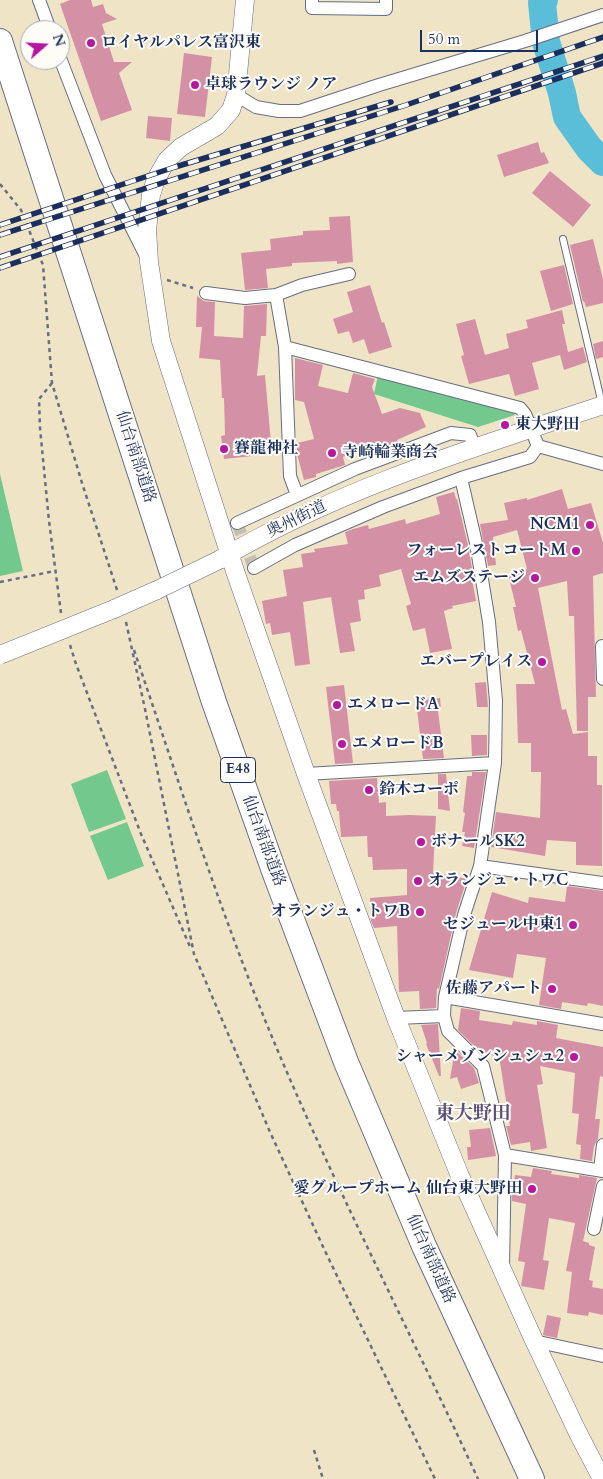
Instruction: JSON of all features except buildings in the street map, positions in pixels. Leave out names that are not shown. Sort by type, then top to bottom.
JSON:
[{"type":"highway","name":"仙台南部道路","points":[[0,41],[214,702],[274,874],[346,1062],[424,1246],[532,1479]]},
{"type":"street","points":[[39,0],[46,20]]},
{"type":"street","points":[[245,0],[236,94],[231,110],[217,126],[181,147],[167,160],[156,179],[151,195],[147,230],[150,268],[161,342],[224,557],[396,1018],[460,1176],[534,1341],[578,1434],[602,1479]]},
{"type":"street","points":[[312,0],[312,8],[386,9],[386,0]]},
{"type":"street","points":[[236,94],[256,107],[279,111],[300,111],[603,15]]},
{"type":"street","points":[[65,70],[105,175],[150,268]]},
{"type":"street","points":[[206,293],[245,298],[276,295],[349,274]]},
{"type":"street","points":[[276,295],[285,347],[290,476],[297,495]]},
{"type":"street","points":[[285,347],[520,408],[525,414],[538,446]]},
{"type":"street","name":"奥州街道","points":[[0,655],[119,608],[346,496],[435,461],[603,405]]},
{"type":"street","points":[[236,523],[355,469],[452,433],[470,435],[475,448]]},
{"type":"street","points":[[538,446],[603,464]]},
{"type":"street","points":[[254,568],[295,545],[383,507],[461,478],[530,457],[538,446]]},
{"type":"street","points":[[461,478],[476,543],[489,622],[496,701],[495,763],[480,866],[464,915],[446,997],[444,1016],[448,1032],[483,1066],[505,1155],[503,1270]]},
{"type":"street","points":[[603,646],[603,680]]},
{"type":"street","points":[[306,774],[495,763]]},
{"type":"street","points":[[480,866],[603,883]]},
{"type":"street","points":[[446,997],[603,1024]]},
{"type":"street","points":[[396,1018],[444,1016]]},
{"type":"street","points":[[505,1155],[601,1170],[603,1145]]},
{"type":"street","points":[[594,1229],[603,1186]]},
{"type":"street","points":[[534,1341],[603,1356]]},
{"type":"lane","points":[[563,239],[603,405]]},
{"type":"path","points":[[0,184],[21,210],[43,265],[52,383],[119,608],[218,900],[285,1069],[355,1223],[478,1479]]},
{"type":"path","points":[[150,268],[206,293]]},
{"type":"path","points":[[52,383],[39,399],[40,428],[59,609],[62,618]]},
{"type":"path","points":[[0,582],[55,571]]},
{"type":"path","points":[[68,636],[76,664],[141,834],[270,1132],[435,1479]]},
{"type":"path","points":[[131,639],[194,954]]},
{"type":"path","points":[[314,1450],[323,1479]]},
{"type":"green space","points":[[378,375],[514,412],[515,415],[478,427],[374,394]]},
{"type":"green space","points":[[0,474],[23,571],[0,576]]},
{"type":"green space","points":[[107,770],[126,819],[89,832],[71,784]]},
{"type":"green space","points":[[127,822],[144,866],[108,880],[90,836]]},
{"type":"waterway","points":[[544,0],[542,3],[546,42],[562,93],[567,117],[589,148],[603,162]]},
{"type":"tunnel","points":[[237,523],[254,568]]},
{"type":"railway","points":[[0,235],[406,105],[603,37]]},
{"type":"railway","points":[[0,257],[603,56]]},
{"type":"railway","points":[[0,268],[603,63]]},
{"type":"railway","points":[[0,225],[175,167],[391,102]]},
{"type":"place","name":"ロイヤルパレス富沢東","points":[[91,43]]},
{"type":"place","name":"卓球ラウンジ ノア","points":[[195,85]]},
{"type":"place","name":"東大野田","points":[[505,425]]},
{"type":"place","name":"賽龍神社","points":[[224,449]]},
{"type":"place","name":"寺崎輪業商会","points":[[332,453]]},
{"type":"place","name":"NCM1","points":[[590,525]]},
{"type":"place","name":"フォーレストコートM","points":[[576,551]]},
{"type":"place","name":"エムズステージ","points":[[535,578]]},
{"type":"place","name":"エバープレイス","points":[[542,662]]},
{"type":"place","name":"エメロードA","points":[[337,705]]},
{"type":"place","name":"エメロードB","points":[[342,744]]},
{"type":"place","name":"鈴木コーポ","points":[[369,790]]},
{"type":"place","name":"ボナールSK2","points":[[421,842]]},
{"type":"place","name":"オランジュ・トワC","points":[[418,881]]},
{"type":"place","name":"オランジュ・トワB","points":[[420,912]]},
{"type":"place","name":"セジュール中東1","points":[[573,925]]},
{"type":"place","name":"佐藤アパート","points":[[552,989]]},
{"type":"place","name":"シャーメゾンシュシュ2","points":[[574,1057]]},
{"type":"place","name":"愛グループホーム 仙台東大野田","points":[[532,1189]]},
{"type":"district","name":"東大野田","points":[[473,1115]]}]
